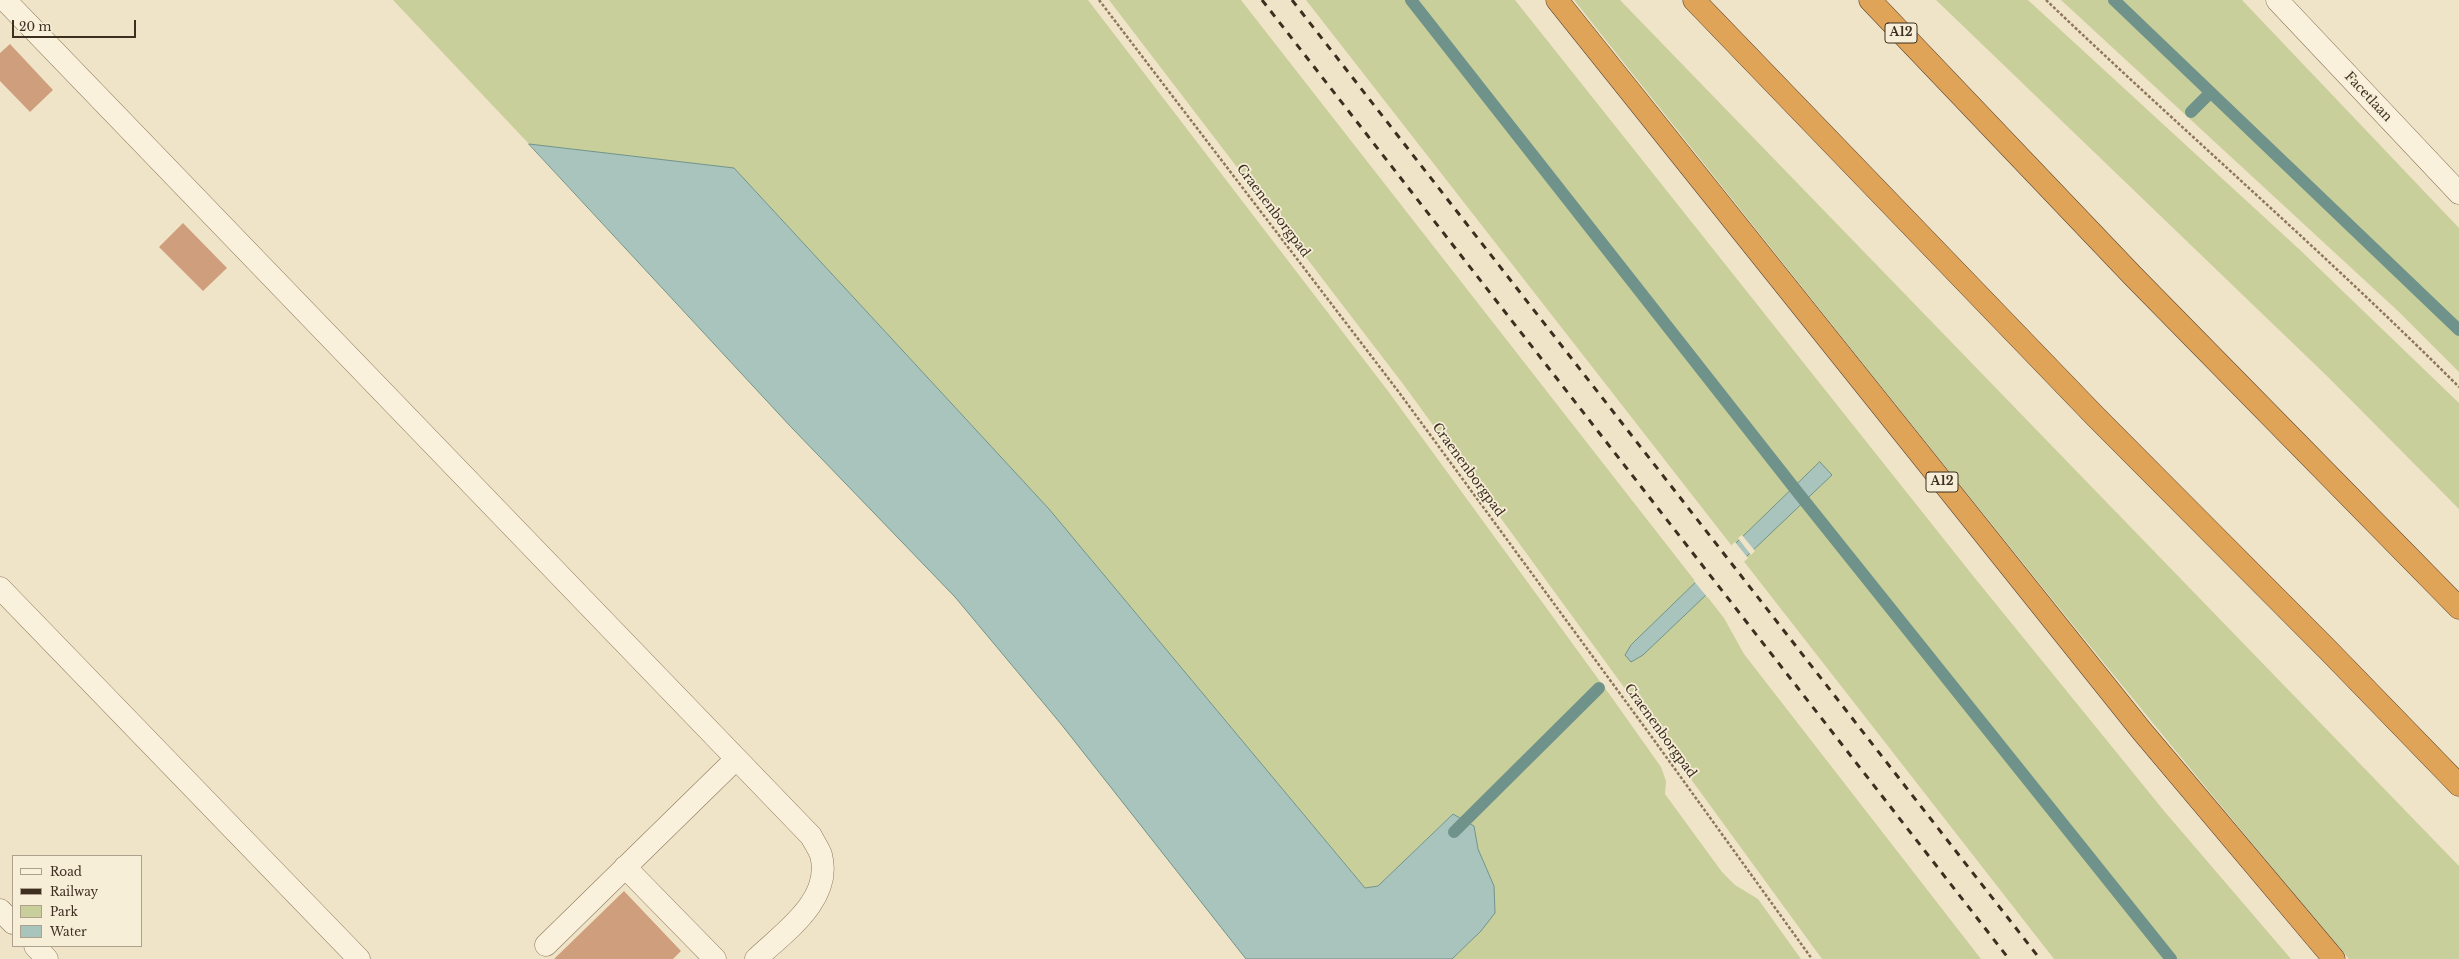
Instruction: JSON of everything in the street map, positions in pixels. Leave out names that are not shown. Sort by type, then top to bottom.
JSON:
[{"type":"highway","name":"A12","points":[[1557,0],[2141,730],[2334,959]]},
{"type":"highway","points":[[1694,0],[2024,342],[2459,785]]},
{"type":"highway","name":"A12","points":[[1870,0],[2133,276],[2459,608]]},
{"type":"street","points":[[6,0],[811,836],[821,855],[821,878],[818,890],[810,905],[756,959]]},
{"type":"street","name":"Facetlaan","points":[[2277,0],[2459,193]]},
{"type":"street","points":[[0,588],[359,959]]},
{"type":"street","points":[[546,945],[736,759]]},
{"type":"street","points":[[625,867],[715,959]]},
{"type":"street","points":[[0,910],[12,922]]},
{"type":"street","points":[[36,947],[47,959]]},
{"type":"path","name":"Craenenborgpad","points":[[1099,0],[1398,391],[1654,740],[1812,959]]},
{"type":"path","points":[[2046,0],[2130,81],[2386,315],[2459,387]]},
{"type":"green space","points":[[393,0],[1088,0],[1388,391],[1610,695],[1661,767],[1666,781],[1665,794],[1722,872],[1735,885],[1758,899],[1801,959],[1452,959],[1481,931],[1495,912],[1494,886],[1478,849],[1474,826],[1453,814],[1378,886],[1365,888],[1049,509],[734,168],[529,144]]},
{"type":"green space","points":[[1109,0],[1241,0],[1724,618],[1744,654],[1981,959],[1822,959],[1403,384]]},
{"type":"green space","points":[[1306,0],[1515,0],[1974,577],[2165,812],[2291,959],[2054,959]]},
{"type":"green space","points":[[1574,0],[1620,0],[2459,866],[2459,959],[2349,959],[2152,722],[2055,602]]},
{"type":"green space","points":[[1936,0],[2028,0],[2300,250],[2459,403],[2459,509],[2329,378]]},
{"type":"green space","points":[[2061,0],[2242,0],[2459,228],[2459,372],[2399,312]]},
{"type":"water","points":[[529,144],[734,168],[1049,509],[1365,888],[1378,886],[1453,814],[1474,826],[1478,849],[1494,886],[1495,913],[1481,931],[1452,959],[1246,959],[1061,724],[955,597],[791,427]]},
{"type":"water","points":[[1820,462],[1832,475],[1643,655],[1631,662],[1625,655],[1631,645]]},
{"type":"pier","points":[[1742,535],[1755,551],[1751,555],[1738,538]]},
{"type":"pier","points":[[1735,542],[1748,558],[1707,597],[1694,581]]},
{"type":"building","points":[[10,44],[53,90],[30,112],[0,81],[0,53]]},
{"type":"building","points":[[183,223],[227,268],[203,291],[159,247]]},
{"type":"building","points":[[624,891],[681,951],[673,959],[554,959]]},
{"type":"waterway","points":[[1411,0],[1799,494],[2171,959]]},
{"type":"waterway","points":[[2114,0],[2459,330]]},
{"type":"waterway","points":[[2191,112],[2210,93]]},
{"type":"waterway","points":[[1454,832],[1599,688]]},
{"type":"railway","points":[[1262,0],[2009,959]]},
{"type":"railway","points":[[1292,0],[2040,959]]}]
